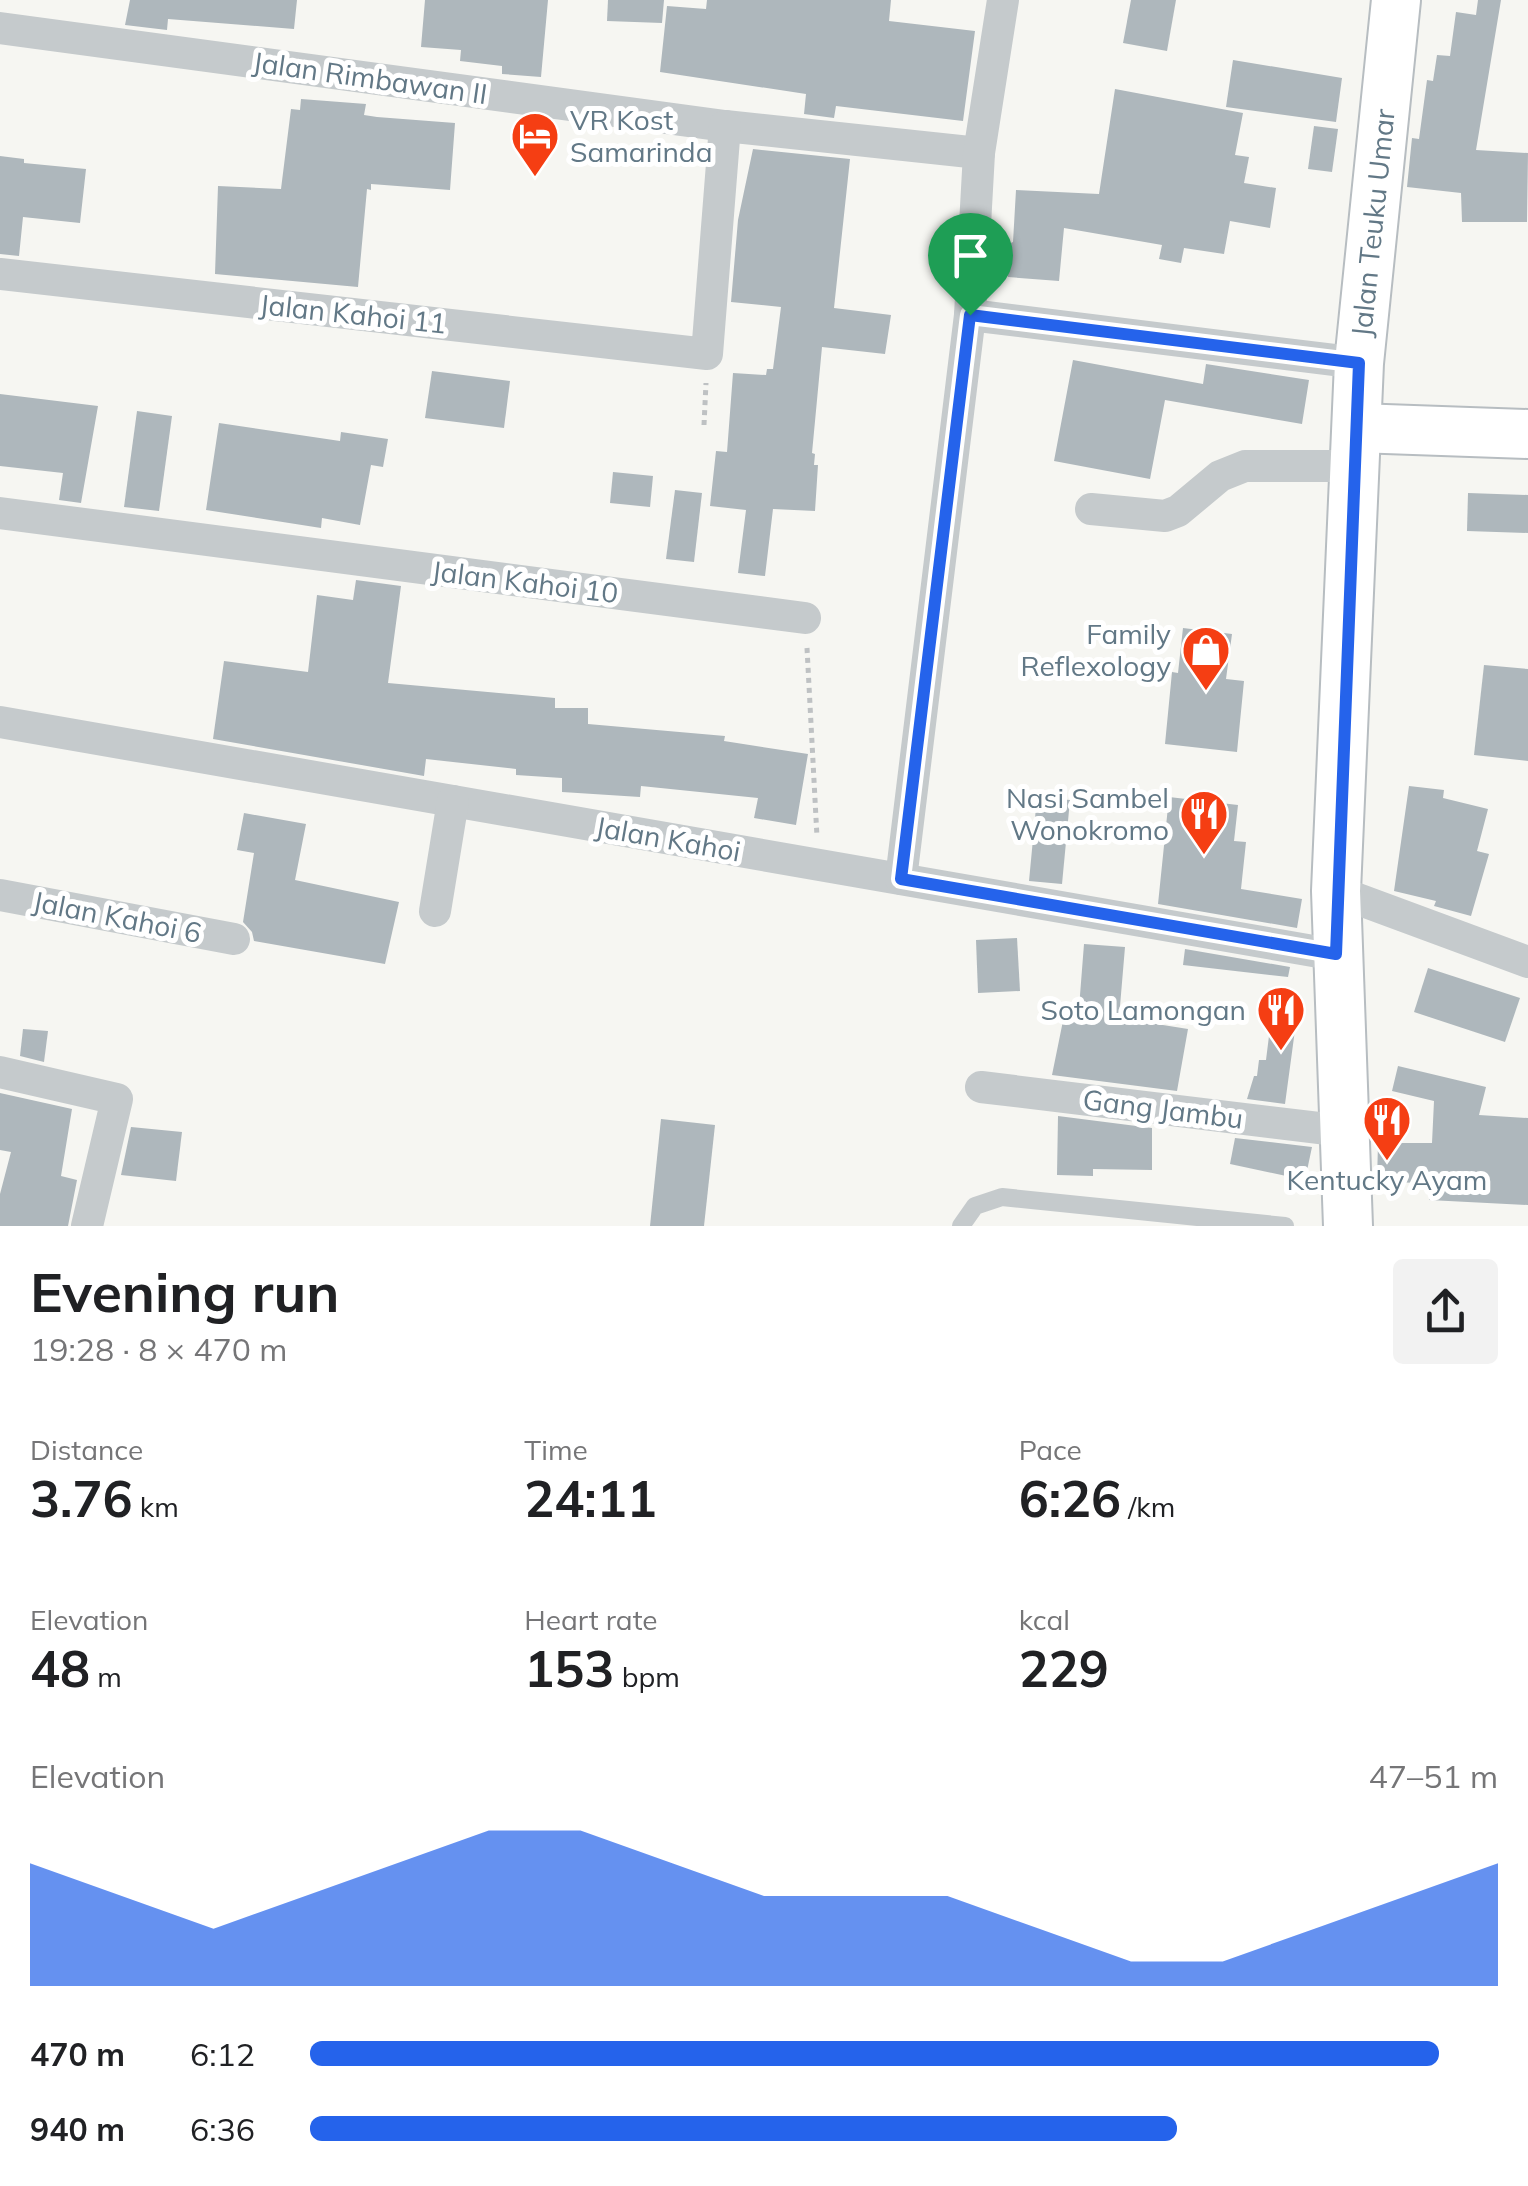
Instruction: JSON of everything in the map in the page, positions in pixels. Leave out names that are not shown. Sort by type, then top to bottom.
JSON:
[{"type":"main road","name":"Jalan Teuku Umar","points":[[1348,1226],[1336,891],[1359,363],[1396,0]]},
{"type":"main road","points":[[1356,446],[1528,434]]},
{"type":"street","points":[[901,879],[970,315],[980,154],[1003,0]]},
{"type":"street","name":"Jalan Rimbawan II","points":[[0,28],[725,126],[980,154]]},
{"type":"street","points":[[707,354],[725,126]]},
{"type":"street","name":"Jalan Kahoi 11","points":[[0,274],[707,354]]},
{"type":"street","points":[[970,315],[1359,363]]},
{"type":"street","points":[[1091,509],[1165,516],[1178,511],[1220,476],[1245,466],[1356,446]]},
{"type":"street","name":"Jalan Kahoi 10","points":[[0,513],[805,618]]},
{"type":"street","name":"Jalan Kahoi","points":[[0,722],[1336,954]]},
{"type":"street","points":[[435,911],[453,802]]},
{"type":"street","points":[[1336,891],[1528,962]]},
{"type":"street","name":"Jalan Kahoi 6","points":[[0,895],[234,939]]},
{"type":"street","points":[[0,1072],[117,1099],[87,1226]]},
{"type":"street","name":"Gang Jambu","points":[[981,1087],[1344,1130]]},
{"type":"lane","points":[[962,1226],[974,1206],[1002,1197],[1284,1226]]},
{"type":"path","points":[[704,425],[707,354]]},
{"type":"path","points":[[805,618],[819,865]]},
{"type":"building","points":[[130,0],[297,0],[294,29],[168,19],[167,30],[125,25]]},
{"type":"building","points":[[425,0],[548,0],[541,77],[502,74],[502,66],[460,61],[461,50],[421,47]]},
{"type":"building","points":[[608,0],[664,0],[662,23],[607,21]]},
{"type":"building","points":[[707,0],[891,0],[889,21],[975,31],[963,121],[836,106],[834,118],[804,114],[806,94],[660,72],[667,6],[706,9]]},
{"type":"building","points":[[1131,0],[1176,0],[1167,51],[1123,43]]},
{"type":"building","points":[[1478,0],[1501,0],[1476,150],[1528,153],[1527,222],[1462,222],[1461,193],[1407,187],[1412,138],[1419,139],[1427,80],[1433,81],[1437,55],[1450,56],[1456,12],[1476,15]]},
{"type":"building","points":[[1233,60],[1342,78],[1336,122],[1226,107]]},
{"type":"building","points":[[1115,89],[1243,113],[1235,155],[1249,157],[1244,183],[1276,188],[1270,228],[1230,221],[1224,254],[1184,248],[1181,263],[1159,259],[1162,245],[1064,228],[1059,281],[1008,277],[997,249],[1013,242],[1016,190],[1099,194]]},
{"type":"building","points":[[301,99],[366,104],[364,115],[455,123],[450,190],[371,184],[371,190],[367,189],[358,287],[215,274],[218,186],[281,189],[291,109],[300,110]]},
{"type":"building","points":[[1314,126],[1338,129],[1332,172],[1308,169]]},
{"type":"building","points":[[753,149],[850,159],[834,308],[891,315],[885,354],[822,347],[812,453],[814,465],[818,465],[815,511],[773,509],[765,576],[738,573],[746,510],[710,506],[716,451],[727,452],[733,373],[766,375],[767,369],[773,369],[781,307],[731,302],[738,220]]},
{"type":"building","points":[[0,156],[24,159],[24,163],[86,169],[80,223],[23,217],[19,256],[0,254]]},
{"type":"building","points":[[1073,360],[1203,384],[1206,364],[1309,380],[1302,424],[1165,400],[1150,479],[1054,461]]},
{"type":"building","points":[[432,371],[510,381],[504,428],[425,418]]},
{"type":"building","points":[[0,394],[98,406],[81,503],[59,500],[63,473],[0,466]]},
{"type":"building","points":[[137,411],[172,416],[159,511],[124,507]]},
{"type":"building","points":[[219,423],[340,441],[341,432],[388,439],[383,467],[371,465],[360,525],[322,518],[321,528],[206,510]]},
{"type":"building","points":[[613,472],[653,476],[650,507],[610,503]]},
{"type":"building","points":[[675,490],[702,493],[694,562],[666,559]]},
{"type":"building","points":[[1468,493],[1528,495],[1528,533],[1467,531]]},
{"type":"building","points":[[356,580],[401,586],[388,683],[555,698],[555,708],[588,708],[588,724],[725,736],[724,741],[808,754],[796,825],[754,818],[758,798],[641,786],[640,797],[562,792],[562,778],[516,775],[516,769],[426,759],[424,776],[213,739],[224,661],[308,672],[317,595],[353,600]]},
{"type":"building","points":[[1183,628],[1232,634],[1226,679],[1244,681],[1237,752],[1165,744],[1172,672],[1178,673]]},
{"type":"building","points":[[1484,665],[1528,669],[1528,761],[1474,755]]},
{"type":"building","points":[[1409,786],[1444,790],[1443,798],[1488,809],[1477,851],[1489,854],[1471,916],[1434,906],[1436,901],[1394,891]]},
{"type":"building","points":[[1037,797],[1070,800],[1062,884],[1029,881]]},
{"type":"building","points":[[1169,797],[1238,805],[1234,841],[1246,842],[1241,889],[1302,899],[1297,928],[1158,904]]},
{"type":"building","points":[[244,813],[306,824],[295,880],[399,902],[385,964],[254,941],[243,922],[254,853],[237,850]]},
{"type":"building","points":[[1017,938],[1020,991],[978,993],[976,940]]},
{"type":"building","points":[[1084,944],[1125,947],[1119,1018],[1188,1029],[1177,1091],[1052,1075],[1066,1006],[1079,1008]]},
{"type":"building","points":[[1185,949],[1290,967],[1288,977],[1183,965]]},
{"type":"building","points":[[1428,968],[1520,998],[1505,1042],[1414,1012]]},
{"type":"building","points":[[1270,1028],[1295,1030],[1285,1104],[1247,1099],[1259,1060],[1266,1060]]},
{"type":"building","points":[[23,1029],[48,1031],[44,1062],[20,1056]]},
{"type":"building","points":[[1398,1066],[1486,1087],[1479,1115],[1528,1118],[1528,1205],[1429,1200],[1430,1183],[1377,1182],[1378,1143],[1432,1143],[1434,1101],[1392,1091]]},
{"type":"building","points":[[0,1093],[72,1109],[61,1176],[77,1180],[68,1226],[0,1226],[0,1194],[11,1152],[0,1150]]},
{"type":"building","points":[[1058,1116],[1152,1128],[1152,1170],[1093,1169],[1093,1176],[1057,1175]]},
{"type":"building","points":[[661,1119],[715,1125],[704,1226],[650,1226]]},
{"type":"building","points":[[131,1127],[182,1132],[176,1181],[121,1175]]},
{"type":"building","points":[[1235,1138],[1312,1147],[1305,1180],[1230,1164]]},
{"type":"place","name":"VR Kost Samarinda","points":[[535,178]]},
{"type":"place","name":"Family Reflexology","points":[[1206,692]]},
{"type":"place","name":"Nasi Sambel Wonokromo","points":[[1204,856]]},
{"type":"place","name":"Soto Lamongan","points":[[1281,1052]]},
{"type":"place","name":"Kentucky Ayam","points":[[1387,1162]]},
{"type":"route","points":[[970,315],[1359,363],[1336,954],[901,879],[970,315]]}]
